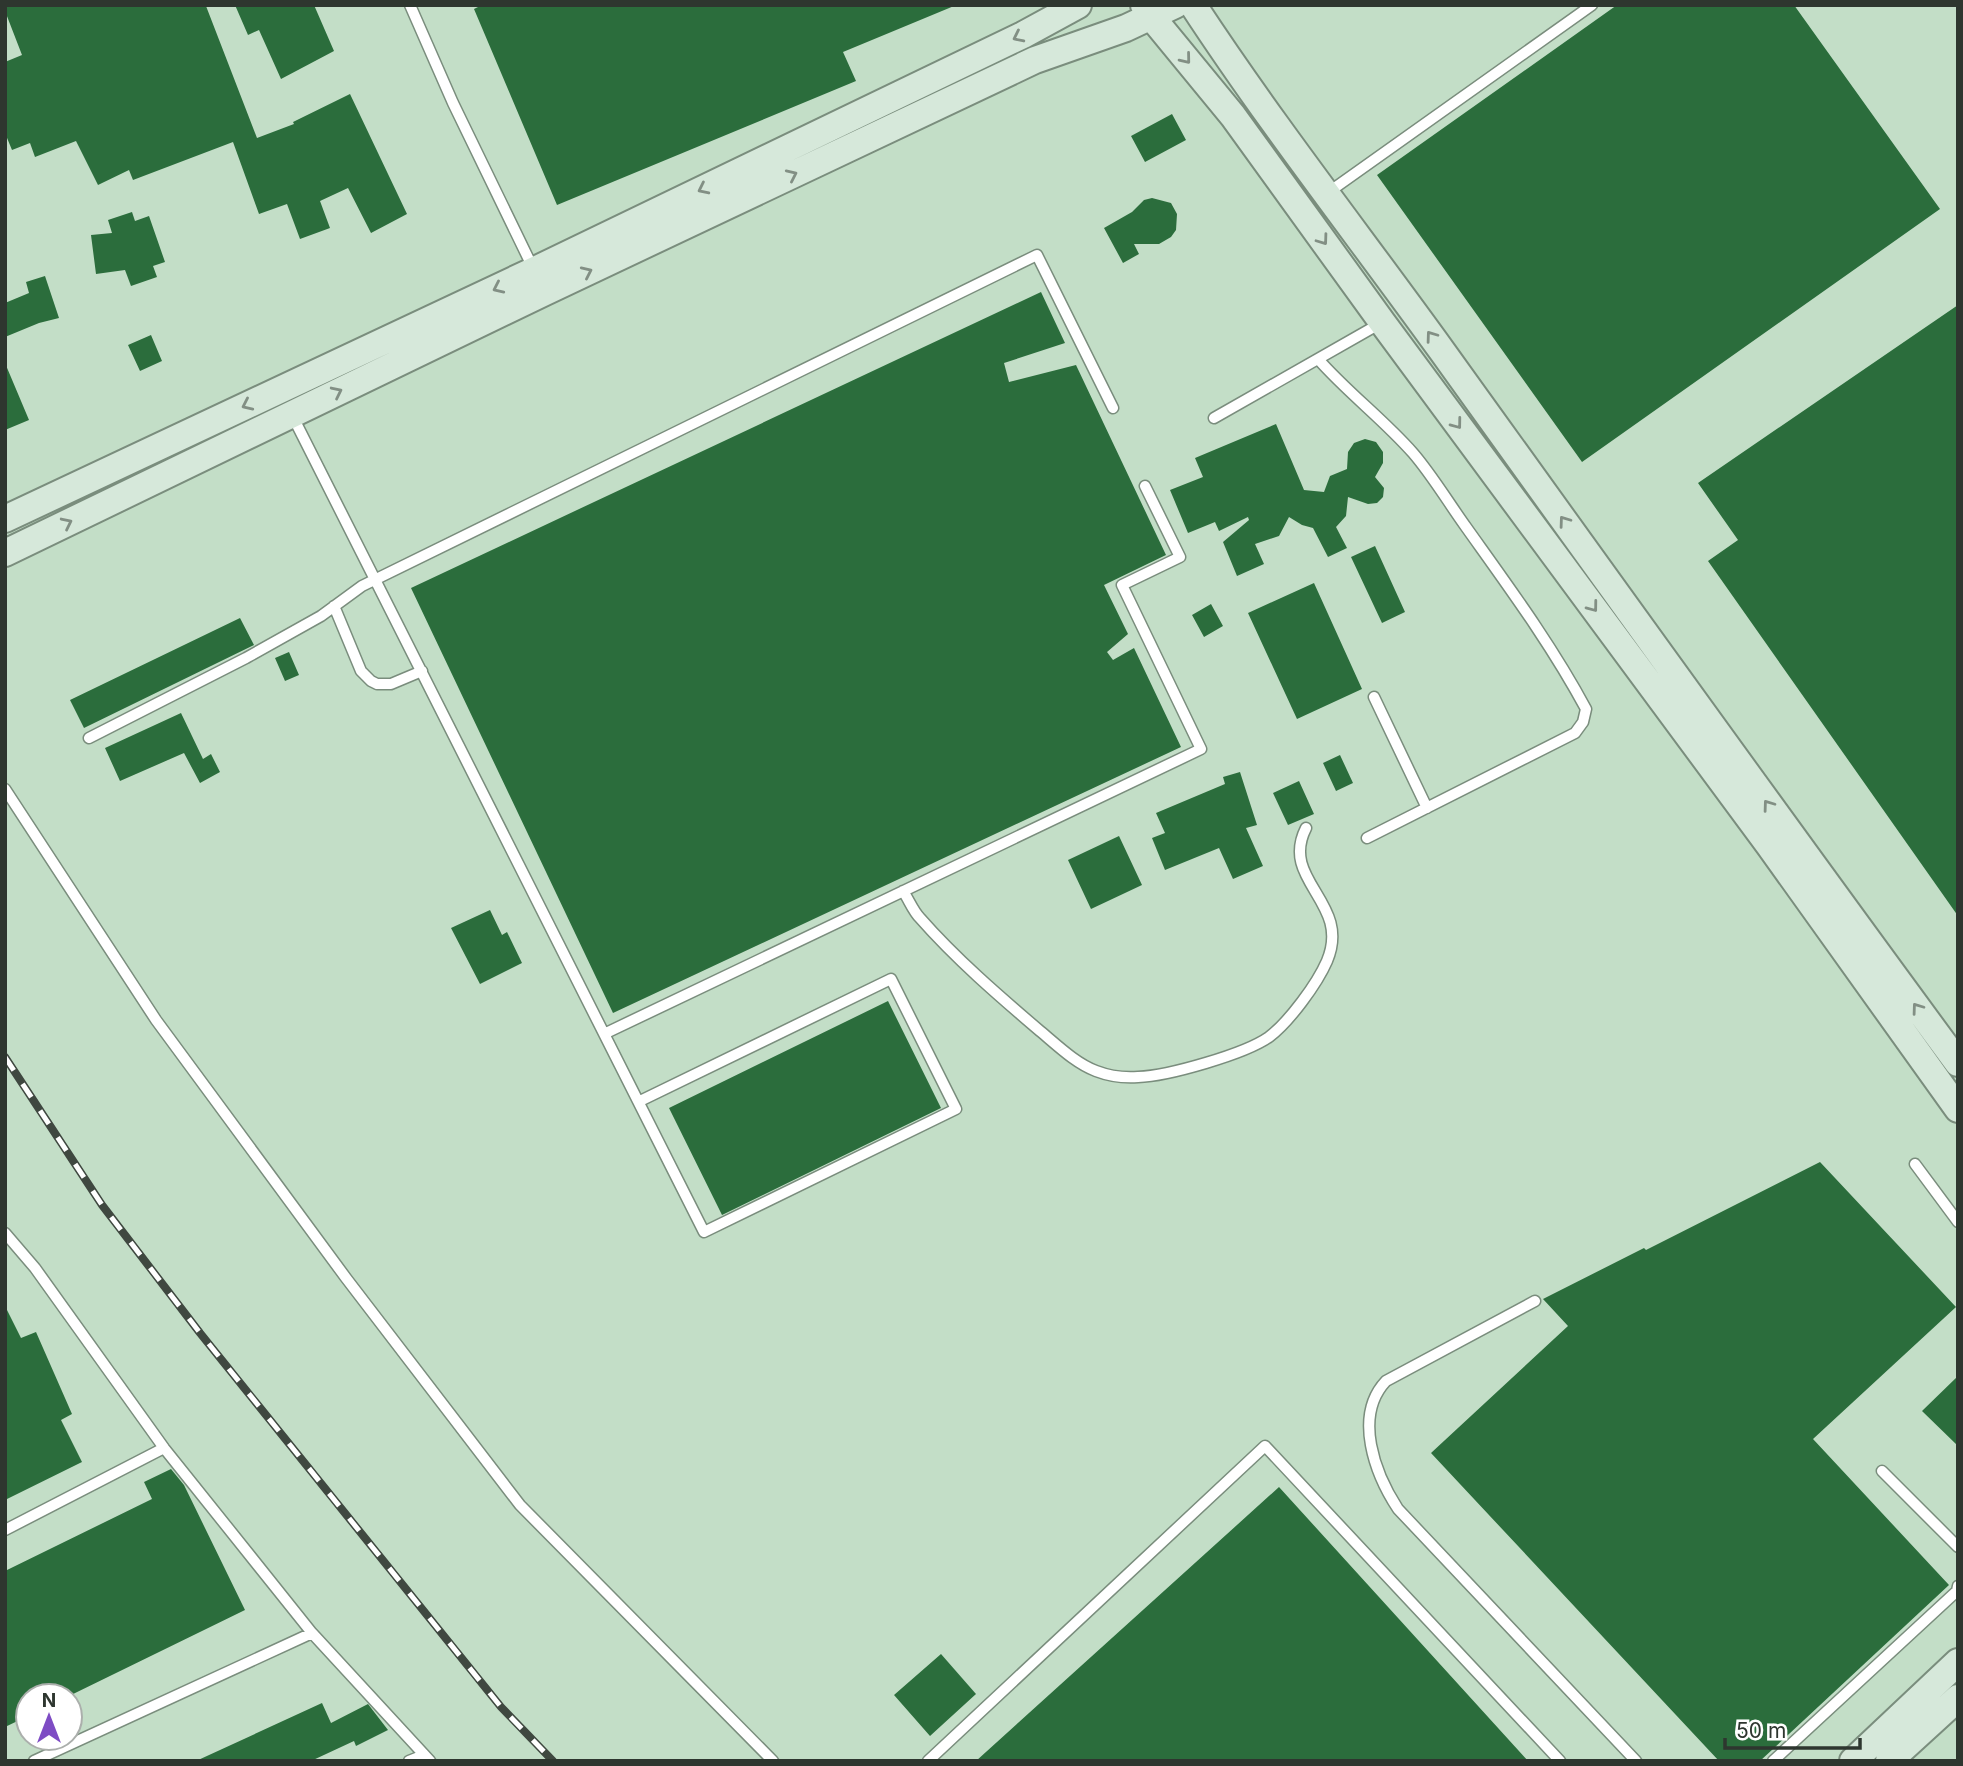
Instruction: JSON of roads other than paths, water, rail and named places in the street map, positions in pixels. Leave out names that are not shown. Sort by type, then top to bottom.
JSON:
[{"type":"street","points":[[5,553],[292,414],[540,281],[1078,5]]},
{"type":"street","points":[[5,519],[1035,60],[1125,28],[1147,10],[1175,5]]},
{"type":"street","points":[[1193,5],[1220,48],[1408,303],[1778,838],[1958,1109]]},
{"type":"street","points":[[1147,10],[1233,116],[1382,322],[1778,838],[1958,1063]]},
{"type":"street","points":[[1382,322],[1408,303]]},
{"type":"street","points":[[1853,1761],[1958,1662]]},
{"type":"street","points":[[1889,1761],[1958,1698]]},
{"type":"lane","points":[[410,5],[453,103],[540,281]]},
{"type":"lane","points":[[1326,194],[1592,5]]},
{"type":"lane","points":[[89,738],[246,658],[321,616],[355,590],[1037,255],[1113,408]]},
{"type":"lane","points":[[1214,418],[1382,322]]},
{"type":"lane","points":[[1318,359],[1342,387],[1384,423],[1416,457],[1530,616],[1586,709],[1583,722],[1575,733],[1367,838]]},
{"type":"lane","points":[[292,414],[704,1232],[956,1109],[891,979],[640,1101]]},
{"type":"lane","points":[[606,1033],[1201,749],[1122,585],[1180,557],[1145,486]]},
{"type":"lane","points":[[334,606],[362,671],[371,681],[391,684],[422,671]]},
{"type":"lane","points":[[1374,697],[1427,808]]},
{"type":"lane","points":[[5,789],[156,1020],[346,1278],[520,1505],[773,1761]]},
{"type":"lane","points":[[904,891],[926,925],[986,983],[1068,1054],[1094,1070],[1107,1074],[1152,1076],[1230,1056],[1257,1044],[1288,1020],[1322,970],[1332,944],[1332,924],[1301,866],[1299,846],[1306,828]]},
{"type":"lane","points":[[1915,1164],[1958,1222]]},
{"type":"lane","points":[[5,1233],[35,1268],[164,1448],[312,1633],[427,1758]]},
{"type":"lane","points":[[1535,1301],[1386,1381],[1375,1394],[1369,1411],[1375,1460],[1387,1493],[1398,1509],[1636,1761]]},
{"type":"lane","points":[[928,1761],[1265,1446],[1560,1761]]},
{"type":"lane","points":[[5,1530],[164,1448]]},
{"type":"lane","points":[[1882,1471],[1958,1547]]},
{"type":"lane","points":[[1773,1761],[1956,1591],[1958,1586]]},
{"type":"lane","points":[[34,1761],[312,1633]]},
{"type":"lane","points":[[409,1761],[427,1758]]},
{"type":"railway","points":[[5,1057],[102,1205],[200,1333],[501,1707],[553,1761]]}]
